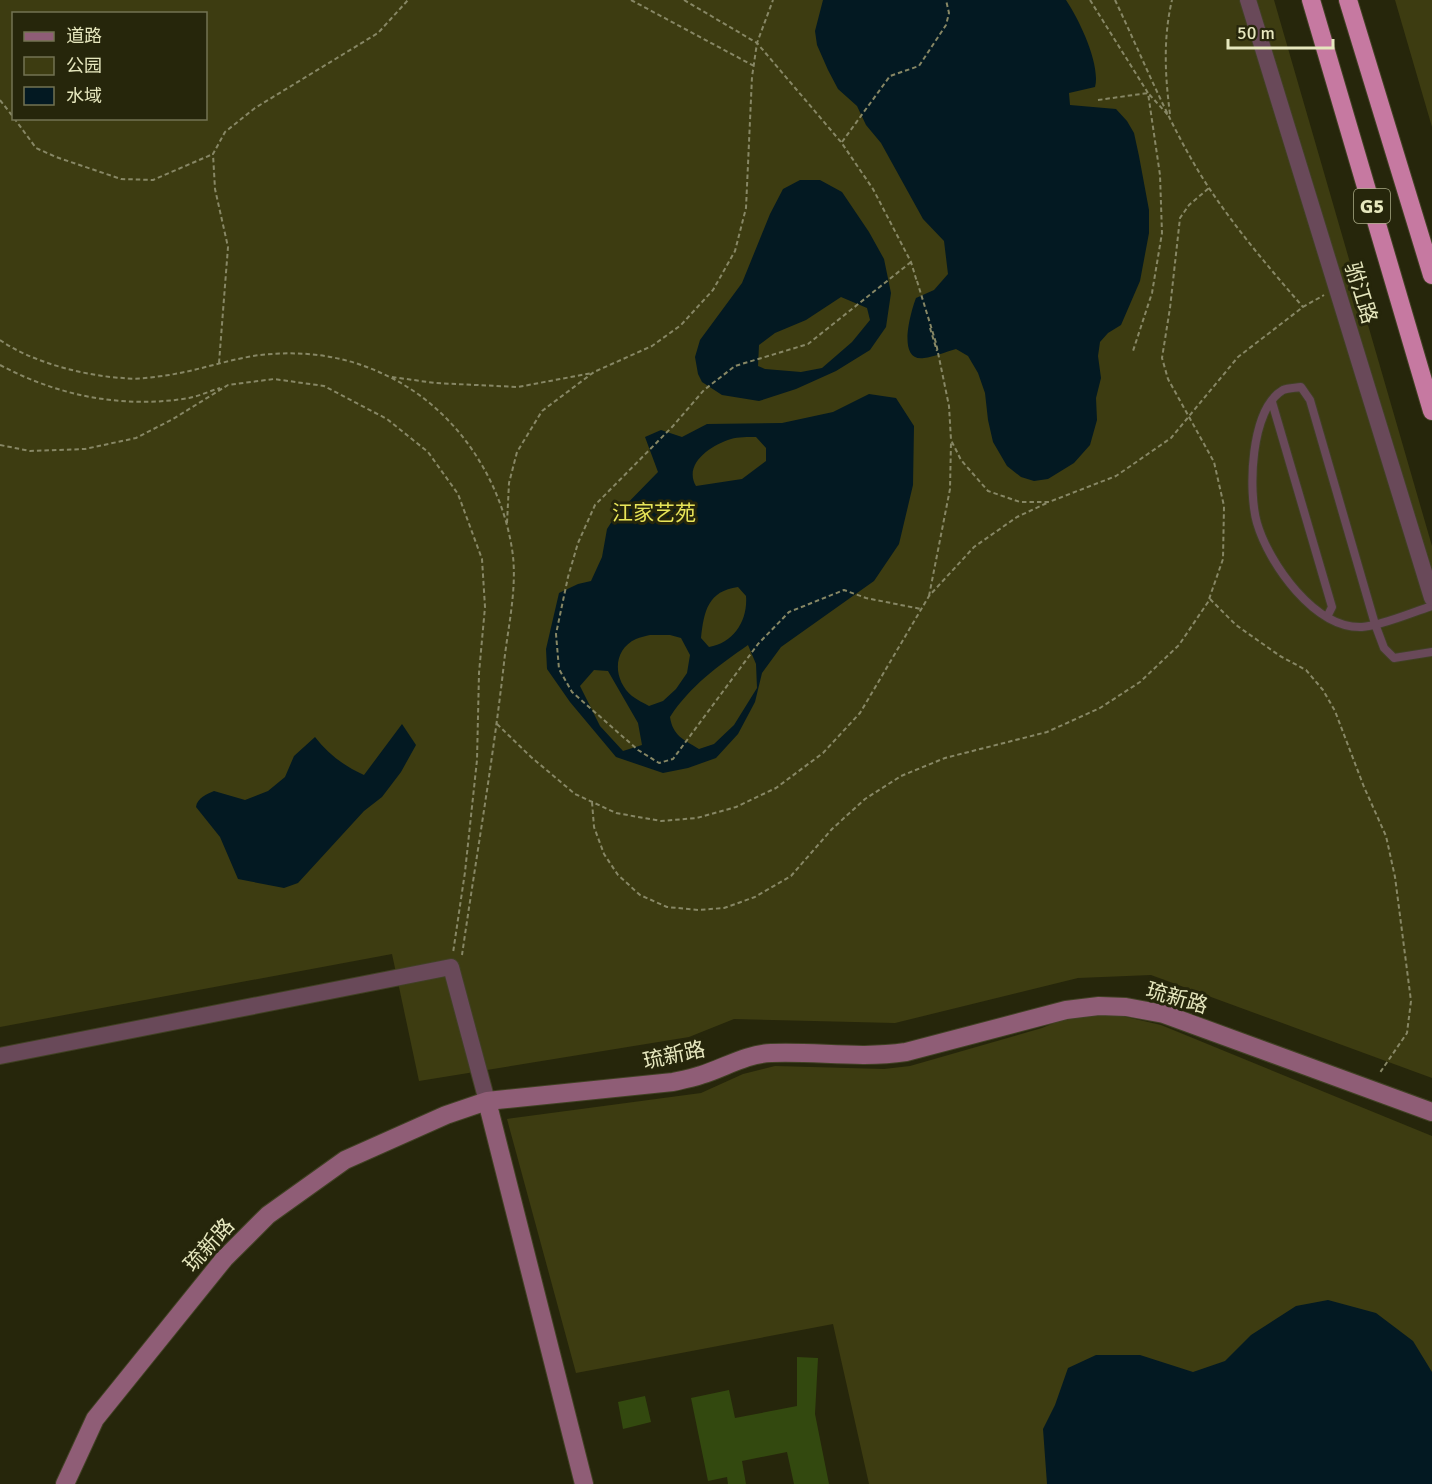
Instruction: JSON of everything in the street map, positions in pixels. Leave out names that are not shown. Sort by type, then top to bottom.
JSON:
[{"type":"highway","name":"G5","points":[[1311,0],[1432,411]]},
{"type":"highway","name":"G5","points":[[1348,0],[1432,275]]},
{"type":"street","name":"驸江路","points":[[1248,0],[1432,598]]},
{"type":"street","points":[[0,1056],[451,967],[584,1484]]},
{"type":"street","name":"琉新路","points":[[65,1484],[95,1419],[224,1259],[268,1215],[345,1161],[446,1114],[487,1101],[673,1082],[701,1075],[745,1058],[769,1053],[864,1056],[906,1052],[1066,1010],[1099,1006],[1126,1007],[1164,1014],[1432,1112]]},
{"type":"lane","points":[[1432,606],[1375,624],[1362,627],[1347,625],[1327,616],[1302,597],[1273,559],[1257,521],[1252,493],[1252,454],[1261,422],[1272,402],[1283,390],[1301,387],[1310,400],[1375,624],[1384,648],[1394,658],[1432,652]]},
{"type":"lane","points":[[1272,402],[1332,607],[1327,616]]},
{"type":"path","points":[[219,363],[228,247],[215,189],[213,154],[225,132],[255,108],[378,33],[408,0]]},
{"type":"path","points":[[631,0],[754,66]]},
{"type":"path","points":[[684,0],[757,43],[842,142],[873,189],[911,262],[936,343],[949,406],[951,440],[950,489],[929,596]]},
{"type":"path","points":[[507,526],[509,483],[517,452],[542,411],[594,372],[652,346],[681,325],[713,290],[735,251],[746,208],[757,43],[773,0]]},
{"type":"path","points":[[842,142],[890,76],[919,66],[946,25],[949,13],[946,0]]},
{"type":"path","points":[[1090,0],[1148,93],[1170,117]]},
{"type":"path","points":[[1115,0],[1170,117],[1209,188],[1258,254],[1303,307]]},
{"type":"path","points":[[1170,117],[1166,78],[1167,21],[1172,0]]},
{"type":"path","points":[[1098,100],[1148,93]]},
{"type":"path","points":[[1133,351],[1152,293],[1162,233],[1160,175],[1148,93]]},
{"type":"path","points":[[0,100],[12,115]]},
{"type":"path","points":[[15,120],[36,148],[121,179],[153,180],[213,154]]},
{"type":"path","points":[[592,802],[594,827],[604,854],[618,875],[640,895],[667,907],[698,910],[724,908],[755,897],[790,876],[832,829],[865,799],[901,776],[945,758],[1047,732],[1100,708],[1140,682],[1179,645],[1210,599],[1223,559],[1224,506],[1214,462],[1168,379],[1162,358],[1180,218],[1189,205],[1209,188]]},
{"type":"path","points":[[911,262],[808,344],[735,366],[704,390],[673,426],[595,505],[578,543],[568,577],[556,634],[559,669],[572,692],[638,750],[659,763],[674,759],[758,644],[789,612],[844,590],[866,598],[921,609]]},
{"type":"path","points":[[497,724],[531,757],[576,795],[616,813],[661,821],[697,818],[736,807],[776,788],[823,753],[860,713],[929,596],[974,547],[1017,517],[1116,476],[1171,438],[1238,357],[1303,307],[1369,271]]},
{"type":"path","points":[[0,340],[57,367],[124,379],[171,375],[259,355],[301,352],[364,366],[390,376],[435,383],[518,387],[594,372]]},
{"type":"path","points":[[0,365],[22,376],[69,393],[125,403],[190,398],[228,385],[274,379],[324,386],[387,419],[428,452],[458,494],[482,558],[485,607],[479,673],[477,760],[465,872],[451,967],[460,967],[497,724],[514,579],[513,552],[507,526],[493,487],[467,442],[425,399],[390,376]]},
{"type":"path","points":[[0,445],[30,451],[85,449],[136,438],[173,419],[228,385]]},
{"type":"path","points":[[951,440],[961,460],[988,491],[1020,502],[1049,502]]},
{"type":"path","points":[[1210,599],[1236,625],[1280,656],[1306,670],[1323,690],[1335,711],[1364,787],[1386,836],[1395,878],[1411,1001],[1407,1034],[1370,1089]]},
{"type":"green space","name":"江家艺苑","points":[[0,0],[1274,0],[1432,546],[1432,1078],[1151,975],[1078,978],[895,1023],[734,1019],[689,1037],[419,1081],[392,954],[0,1027]]},
{"type":"green space","points":[[1395,0],[1432,0],[1432,127]]},
{"type":"green space","points":[[1095,1015],[1122,1016],[1161,1025],[1432,1136],[1432,1484],[869,1484],[833,1324],[576,1373],[507,1119],[701,1093],[743,1074],[775,1066],[884,1069],[910,1066],[1042,1028],[1066,1018]]},
{"type":"water","points":[[823,0],[1066,0],[1088,42],[1096,78],[1095,87],[1069,93],[1070,105],[1116,109],[1134,133],[1149,210],[1149,233],[1140,281],[1121,325],[1108,333],[1100,342],[1098,356],[1101,378],[1096,398],[1097,420],[1090,445],[1074,463],[1048,479],[1034,481],[1021,477],[1007,466],[993,442],[985,393],[978,373],[968,356],[956,349],[924,358],[915,357],[910,352],[909,324],[916,298],[934,290],[948,274],[944,241],[923,219],[881,143],[866,125],[857,106],[838,89],[828,70],[817,45],[815,31]]},
{"type":"water","points":[[800,180],[820,180],[842,192],[884,259],[891,293],[886,327],[870,350],[836,371],[796,389],[759,401],[722,395],[702,382],[698,374],[695,357],[700,340],[742,283],[770,214],[783,189]],"holes":[[[841,297],[867,308],[870,320],[852,342],[822,368],[801,372],[765,369],[758,366],[759,345],[775,333],[806,320]]]},
{"type":"water","points":[[869,394],[896,398],[914,426],[913,485],[899,544],[874,581],[781,647],[762,673],[755,702],[738,734],[716,758],[688,768],[663,773],[616,757],[570,702],[547,669],[546,649],[559,593],[591,581],[602,557],[607,529],[616,515],[658,472],[645,437],[661,430],[682,437],[707,424],[782,423],[833,412]],"holes":[[[740,437],[756,437],[766,448],[766,461],[742,479],[696,486],[693,470],[701,456],[723,442]],[[738,587],[746,596],[745,614],[738,629],[726,641],[709,647],[701,638],[706,611],[714,598],[728,589]],[[648,635],[670,635],[681,638],[690,655],[687,673],[676,689],[663,701],[649,706],[626,689],[621,682],[618,666],[619,658],[628,644]],[[748,645],[756,664],[757,688],[734,725],[714,744],[699,749],[676,733],[670,717],[686,696]],[[594,670],[608,671],[638,723],[642,745],[623,751],[600,726],[580,686]]]},
{"type":"water","points":[[402,724],[416,745],[401,772],[382,797],[364,811],[298,883],[284,888],[238,879],[220,837],[196,807],[200,799],[214,791],[245,800],[268,791],[285,777],[294,756],[315,737],[337,759],[364,775]]},
{"type":"water","points":[[1328,1300],[1376,1313],[1413,1341],[1432,1372],[1432,1484],[1047,1484],[1043,1429],[1055,1405],[1068,1368],[1096,1355],[1140,1355],[1193,1372],[1225,1361],[1251,1335],[1296,1306]]},
{"type":"building","points":[[797,1357],[818,1358],[815,1414],[829,1484],[794,1484],[787,1452],[742,1461],[746,1484],[728,1484],[727,1477],[708,1481],[691,1398],[729,1390],[735,1418],[797,1406]]},
{"type":"building","points":[[645,1396],[651,1422],[623,1429],[618,1402]]}]
